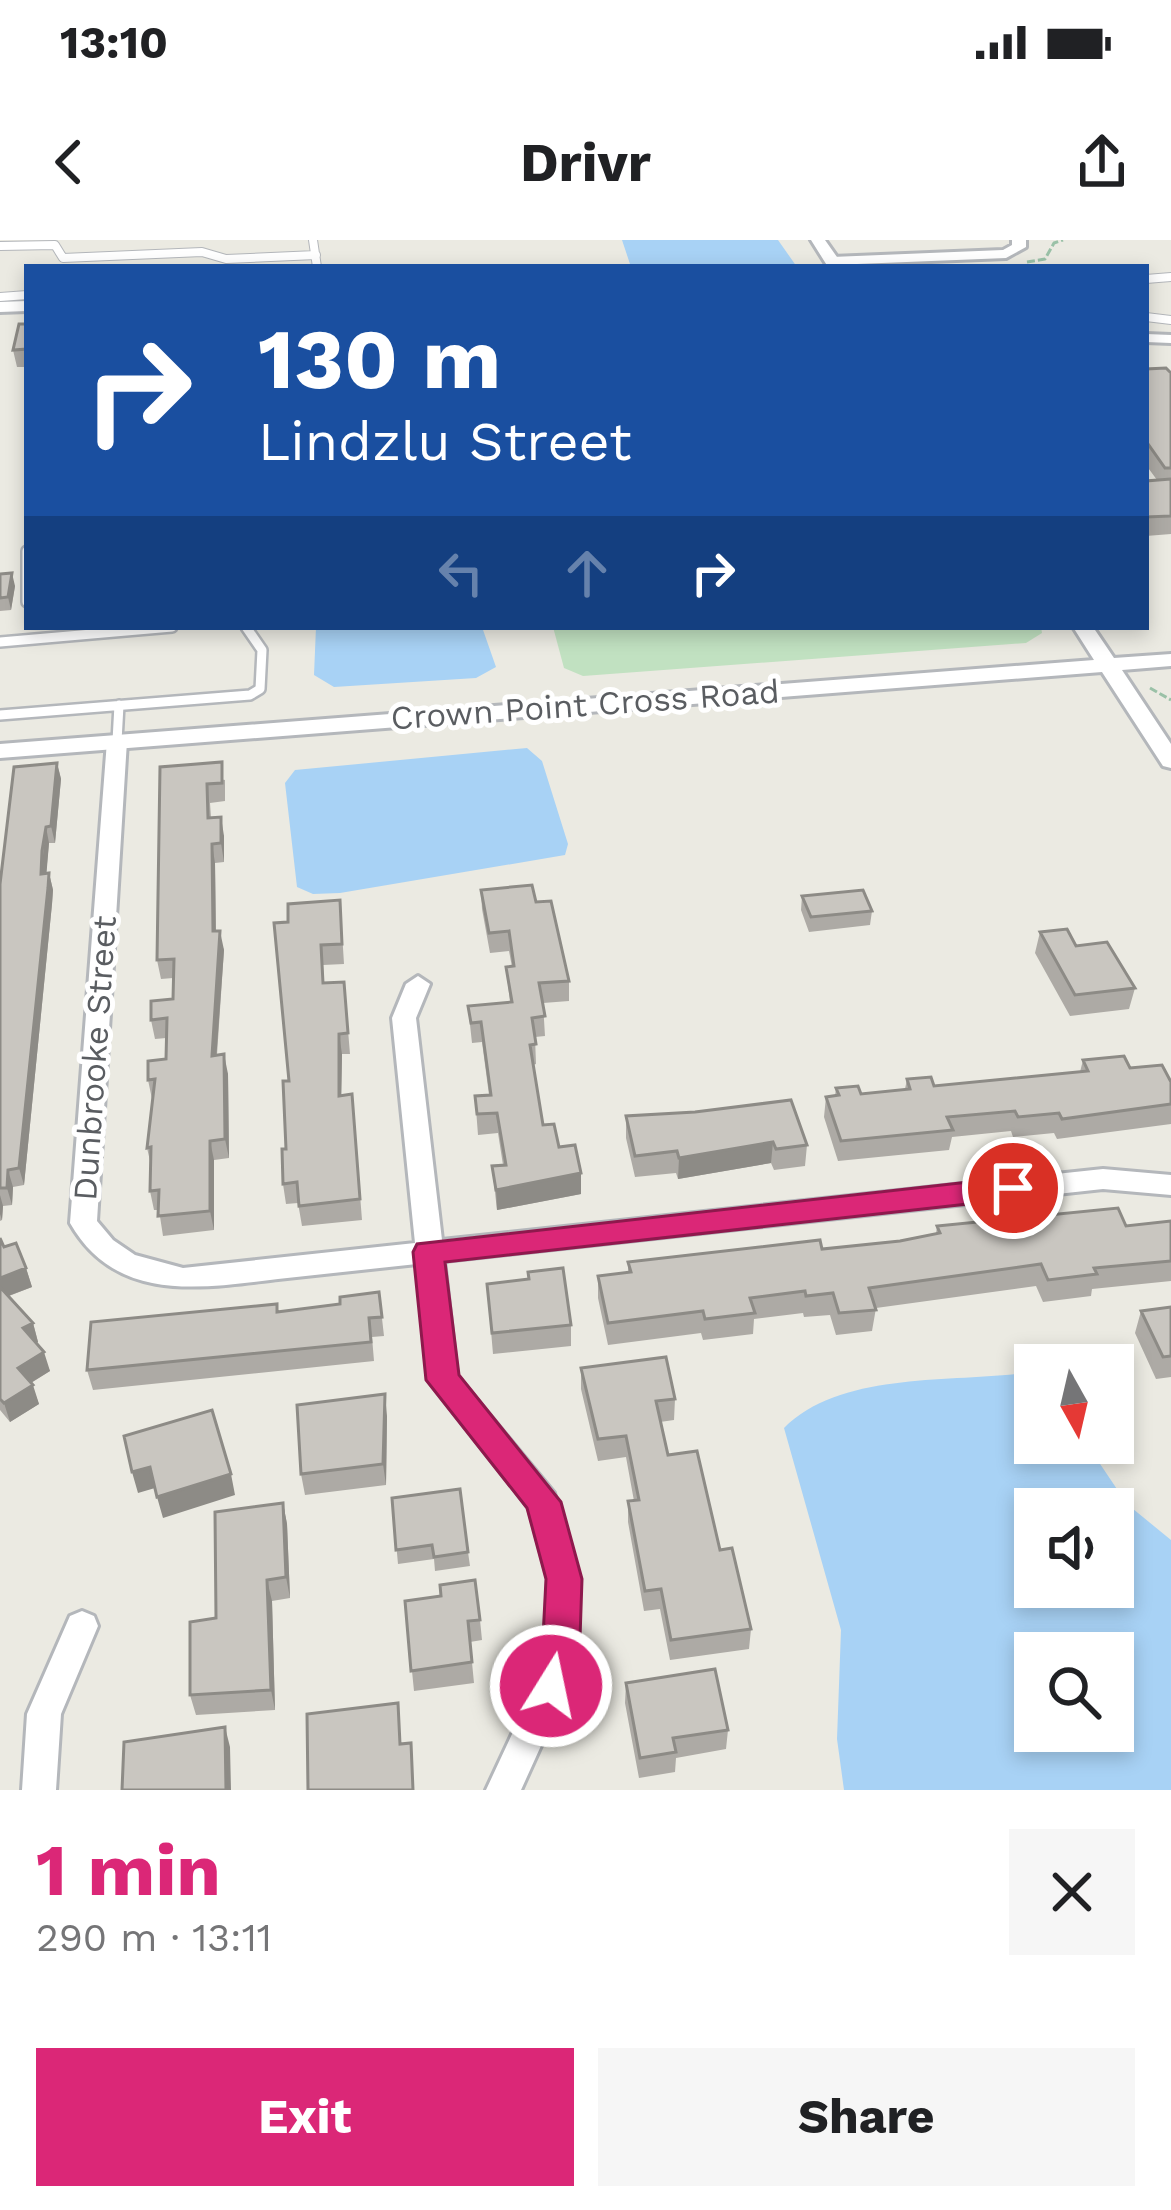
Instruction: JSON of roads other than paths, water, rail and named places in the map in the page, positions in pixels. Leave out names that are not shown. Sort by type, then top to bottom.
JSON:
[{"type":"street","points":[[818,240],[834,264],[1006,254],[1019,247],[1018,240]]},
{"type":"street","points":[[1085,630],[1171,761]]},
{"type":"street","name":"Crown Point Cross Road","points":[[0,751],[1171,660]]},
{"type":"street","name":"Dunbrooke Street","points":[[117,741],[82,1223],[101,1251],[130,1269],[183,1279],[428,1252]]},
{"type":"street","points":[[418,984],[404,1018],[442,1380],[543,1502],[564,1579],[561,1638],[551,1686],[503,1790]]},
{"type":"street","points":[[428,1252],[1103,1178],[1171,1185]]},
{"type":"street","points":[[38,1790],[44,1714],[82,1626]]},
{"type":"lane","points":[[314,240],[317,264]]},
{"type":"lane","points":[[0,246],[55,245],[62,263],[202,252],[226,259],[316,254]]},
{"type":"lane","points":[[217,264],[226,259]]},
{"type":"lane","points":[[0,642],[138,630]]},
{"type":"lane","points":[[0,715],[250,695],[260,689],[262,650],[248,630]]},
{"type":"lane","points":[[117,741],[119,705]]},
{"type":"water","points":[[622,240],[778,240],[795,264],[630,264]]},
{"type":"water","points":[[316,630],[483,630],[496,667],[476,678],[334,687],[314,675]]},
{"type":"water","points":[[527,748],[542,761],[568,844],[565,855],[340,893],[313,894],[297,887],[285,783],[295,770]]},
{"type":"water","points":[[1014,1374],[1014,1464],[1100,1464],[1116,1488],[1014,1488],[1014,1608],[1134,1608],[1134,1510],[1171,1540],[1171,1790],[844,1790],[837,1739],[841,1630],[784,1428],[833,1397],[925,1380]]}]
